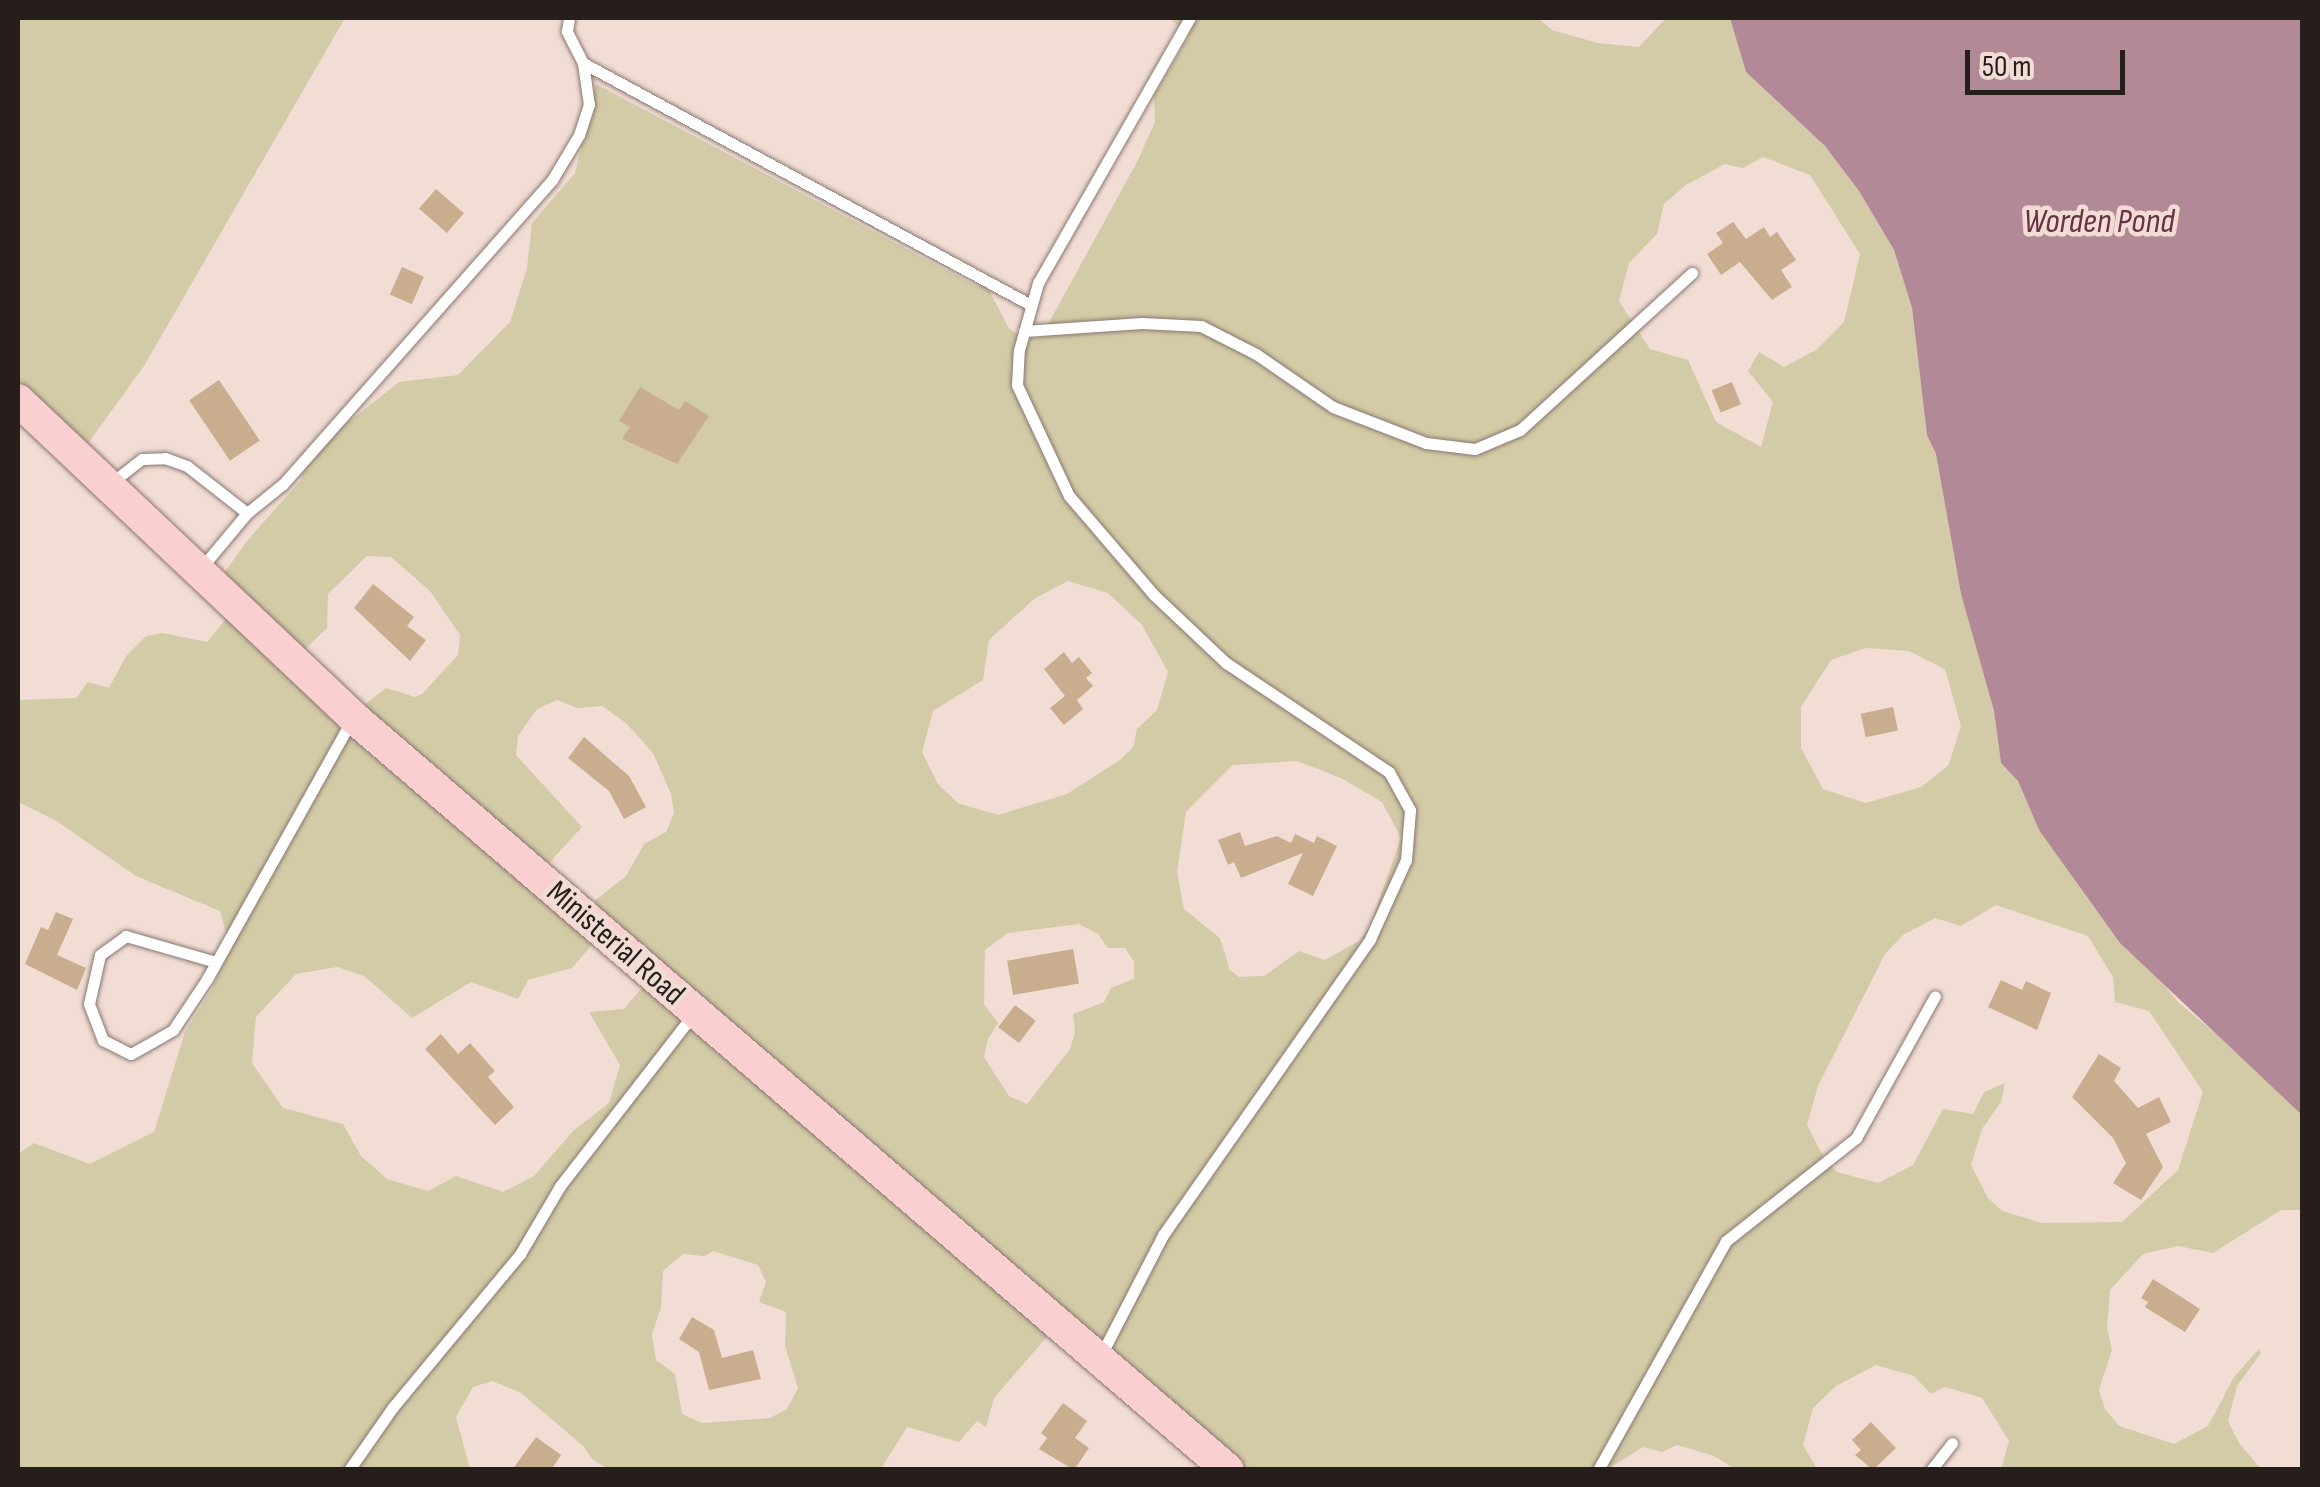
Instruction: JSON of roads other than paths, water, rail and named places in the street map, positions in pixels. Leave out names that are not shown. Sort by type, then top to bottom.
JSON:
[{"type":"main road","name":"Ministerial Road","points":[[18,400],[353,717],[1228,1470]]},
{"type":"lane","points":[[199,571],[247,513],[283,484],[552,180],[578,135],[589,105],[583,63],[567,31],[569,18]]},
{"type":"lane","points":[[1098,1360],[1164,1235],[1370,939],[1406,860],[1410,810],[1389,772],[1226,663],[1154,595],[1069,496],[1017,385],[1024,331],[1038,282],[1190,18]]},
{"type":"lane","points":[[583,63],[1032,305]]},
{"type":"lane","points":[[1024,331],[1142,323],[1201,326],[1256,354],[1333,407],[1426,444],[1474,449],[1520,430],[1692,273]]},
{"type":"lane","points":[[108,486],[142,459],[166,458],[187,466],[247,513]]},
{"type":"lane","points":[[216,962],[126,936],[100,955],[89,1004],[103,1040],[131,1054],[172,1030],[216,962],[353,717]]},
{"type":"lane","points":[[1598,1470],[1726,1241],[1856,1138],[1935,996]]},
{"type":"lane","points":[[349,1470],[393,1407],[520,1254],[560,1186],[694,1013]]},
{"type":"lane","points":[[1931,1470],[1952,1443]]},
{"type":"water","name":"Worden Pond","points":[[1730,18],[2302,18],[2302,1115],[2120,943],[2039,830],[2018,781],[2001,763],[1994,711],[1961,594],[1936,454],[1927,435],[1912,308],[1894,250],[1859,191],[1825,146],[1746,72]]}]
